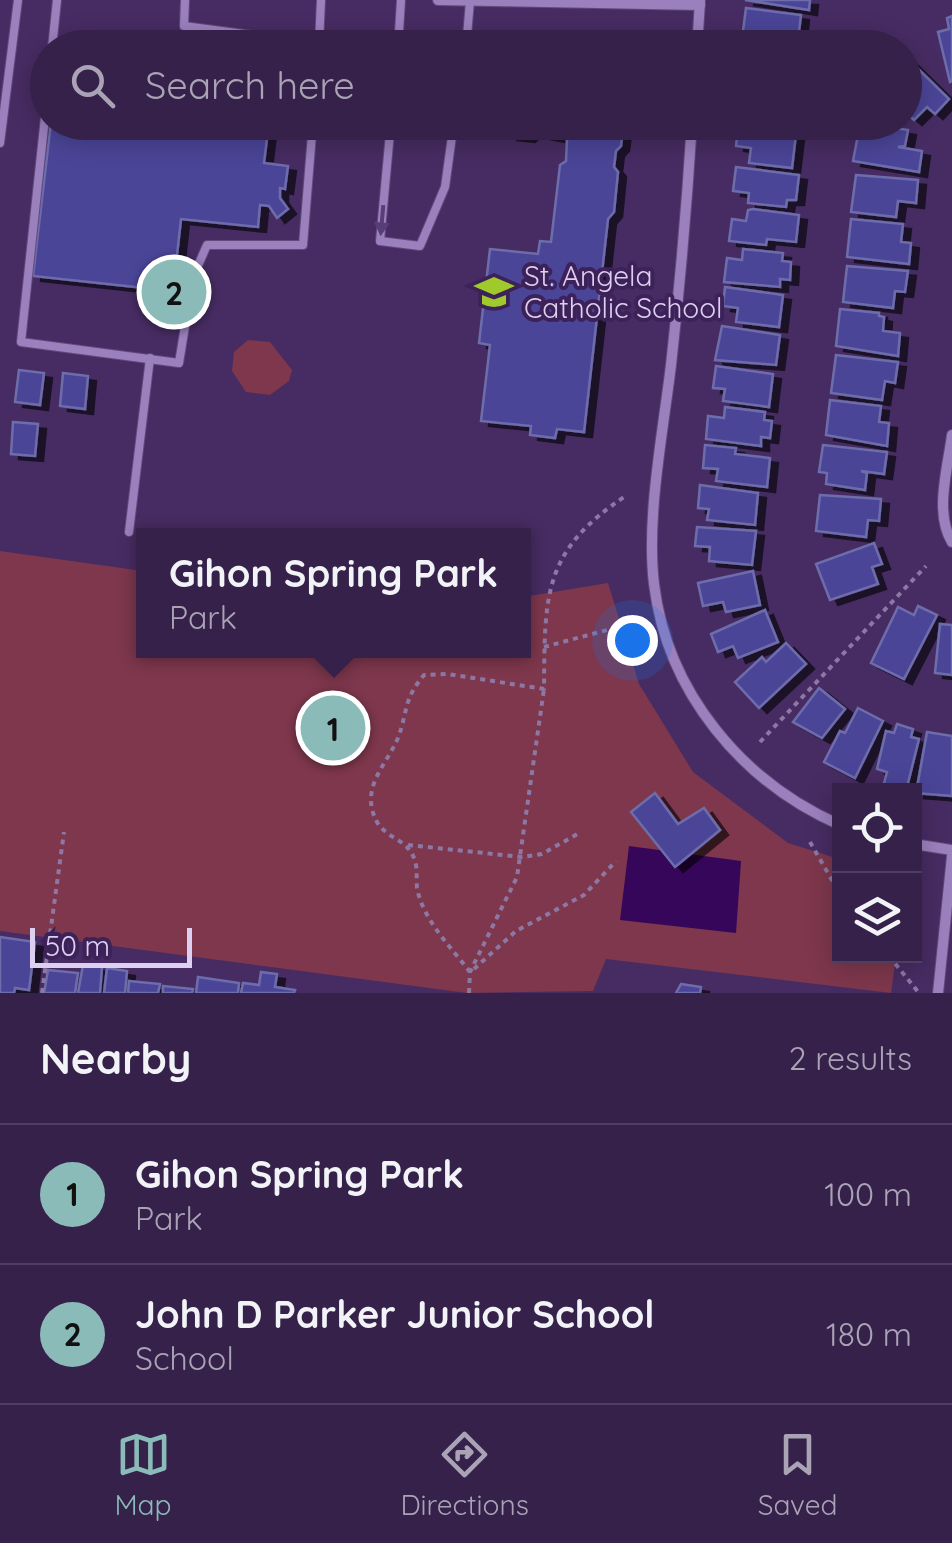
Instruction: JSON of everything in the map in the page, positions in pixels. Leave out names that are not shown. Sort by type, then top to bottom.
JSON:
[{"type":"street","points":[[438,0],[700,2],[698,30]]},
{"type":"street","points":[[691,140],[684,247],[655,506],[653,580],[659,611],[680,672],[716,730],[770,786],[807,811],[832,822]]},
{"type":"street","points":[[952,435],[944,514],[945,531],[952,542]]},
{"type":"street","points":[[922,846],[952,853],[938,993]]},
{"type":"lane","points":[[0,143],[18,0]]},
{"type":"lane","points":[[54,30],[57,0]]},
{"type":"lane","points":[[185,0],[184,26],[211,30]]},
{"type":"lane","points":[[320,30],[322,0]]},
{"type":"lane","points":[[399,30],[400,0]]},
{"type":"lane","points":[[468,30],[470,1]]},
{"type":"lane","points":[[43,140],[21,342],[179,363],[193,276],[207,245],[303,246],[312,140]]},
{"type":"lane","points":[[389,140],[380,241],[420,246],[445,187],[452,140]]},
{"type":"lane","points":[[129,532],[150,358]]},
{"type":"path","points":[[469,993],[470,972],[517,877],[522,857],[544,690],[544,646],[552,575],[587,523],[627,495]]},
{"type":"path","points":[[760,742],[926,566]]},
{"type":"path","points":[[544,646],[633,623]]},
{"type":"path","points":[[544,690],[448,674],[424,675],[408,695],[397,741],[377,772],[371,808],[387,834],[408,845],[522,857],[542,854],[581,832]]},
{"type":"path","points":[[42,993],[64,832]]},
{"type":"path","points":[[810,842],[832,880]]},
{"type":"path","points":[[408,845],[416,862],[418,890],[430,920],[470,972]]},
{"type":"path","points":[[470,972],[516,931],[584,895],[616,861]]},
{"type":"path","points":[[895,963],[919,993]]},
{"type":"shaded area","points":[[248,340],[270,342],[292,370],[289,381],[270,395],[246,392],[232,371],[234,352]]},
{"type":"shaded area","points":[[0,551],[136,570],[136,658],[531,658],[531,596],[608,583],[639,684],[693,772],[788,843],[832,857],[832,963],[895,963],[891,993],[606,959],[593,991],[467,993],[0,931]]},
{"type":"shaded area","points":[[629,846],[741,861],[736,933],[620,920]]},
{"type":"building","points":[[745,0],[810,0],[809,10]]},
{"type":"building","points":[[746,8],[801,15],[799,30],[743,30]]},
{"type":"building","points":[[952,16],[950,82],[938,32],[949,29],[947,18]]},
{"type":"building","points":[[922,73],[949,99],[935,114],[927,107],[922,112]]},
{"type":"building","points":[[49,140],[267,140],[264,163],[288,166],[280,198],[288,209],[277,218],[269,206],[260,205],[258,227],[181,219],[173,291],[33,276]]},
{"type":"building","points":[[567,140],[622,140],[616,151],[614,212],[608,219],[584,432],[557,429],[555,438],[530,435],[531,426],[481,421],[490,345],[479,343],[490,249],[538,254],[540,241],[551,242],[560,165],[566,161]]},
{"type":"building","points":[[737,140],[795,140],[792,168],[749,163],[751,148],[736,146]]},
{"type":"building","points":[[857,140],[906,140],[905,146],[898,147],[922,151],[919,172],[853,161]]},
{"type":"building","points":[[736,167],[799,175],[796,200],[787,200],[786,207],[748,203],[749,193],[733,191]]},
{"type":"building","points":[[856,175],[918,180],[916,203],[898,201],[896,217],[851,212]]},
{"type":"building","points":[[748,210],[799,215],[796,242],[767,239],[766,245],[729,241],[732,219],[746,221]]},
{"type":"building","points":[[851,219],[903,224],[901,242],[911,243],[909,264],[847,257]]},
{"type":"building","points":[[743,249],[783,253],[782,261],[791,262],[790,280],[780,279],[780,287],[724,282],[727,258],[742,260]]},
{"type":"building","points":[[847,266],[908,271],[905,292],[895,291],[893,308],[843,302]]},
{"type":"building","points":[[725,287],[783,295],[779,327],[736,322],[738,308],[723,306]]},
{"type":"building","points":[[840,309],[879,313],[884,317],[883,331],[900,333],[898,356],[836,346]]},
{"type":"building","points":[[722,326],[780,335],[776,365],[715,360]]},
{"type":"building","points":[[836,355],[898,362],[895,383],[885,381],[882,400],[831,393]]},
{"type":"building","points":[[716,366],[773,374],[769,407],[723,401],[725,389],[713,388]]},
{"type":"building","points":[[19,370],[44,373],[40,405],[15,402]]},
{"type":"building","points":[[63,373],[88,376],[85,409],[60,406]]},
{"type":"building","points":[[830,400],[881,406],[879,422],[889,423],[887,446],[826,435]]},
{"type":"building","points":[[725,407],[765,412],[764,420],[772,421],[770,438],[761,437],[761,446],[706,439],[708,416],[724,418]]},
{"type":"building","points":[[13,422],[38,424],[35,456],[11,454]]},
{"type":"building","points":[[705,445],[736,448],[735,454],[770,458],[767,487],[716,481],[718,469],[703,468]]},
{"type":"building","points":[[823,445],[887,452],[884,474],[861,471],[867,473],[865,490],[826,484],[827,473],[819,472]]},
{"type":"building","points":[[700,485],[758,493],[755,525],[707,520],[709,509],[698,508]]},
{"type":"building","points":[[820,495],[881,499],[879,521],[868,520],[866,537],[816,531]]},
{"type":"building","points":[[697,527],[756,531],[752,565],[709,561],[710,547],[695,546]]},
{"type":"building","points":[[874,543],[882,564],[872,567],[878,584],[830,600],[816,564]]},
{"type":"building","points":[[753,571],[760,605],[726,612],[723,602],[703,606],[698,583]]},
{"type":"building","points":[[918,606],[937,615],[904,679],[871,663],[898,607],[914,615]]},
{"type":"building","points":[[765,610],[778,642],[738,658],[733,646],[718,652],[711,634]]},
{"type":"building","points":[[940,624],[952,625],[952,675],[935,673]]},
{"type":"building","points":[[786,643],[806,664],[759,708],[735,682],[762,657],[766,662]]},
{"type":"building","points":[[819,688],[845,709],[822,738],[793,722]]},
{"type":"building","points":[[858,708],[883,721],[855,778],[824,762]]},
{"type":"building","points":[[897,724],[913,729],[911,737],[919,739],[908,783],[884,783],[887,772],[877,769],[886,731],[894,733]]},
{"type":"building","points":[[927,732],[952,736],[952,796],[922,794],[922,783],[918,783]]},
{"type":"building","points":[[655,793],[678,824],[704,808],[720,830],[675,867],[631,812]]},
{"type":"building","points":[[0,937],[35,942],[29,990],[15,988],[14,993],[0,993]]},
{"type":"building","points":[[83,965],[102,967],[100,993],[78,993]]},
{"type":"building","points":[[107,968],[127,971],[125,993],[104,993]]},
{"type":"building","points":[[48,970],[78,973],[75,993],[44,993]]},
{"type":"building","points":[[261,972],[277,974],[275,987],[295,990],[294,993],[241,993],[243,983],[259,985]]},
{"type":"building","points":[[198,977],[239,983],[238,993],[196,993]]},
{"type":"building","points":[[129,981],[160,984],[158,993],[128,993]]},
{"type":"building","points":[[681,984],[701,987],[700,993],[676,993]]},
{"type":"building","points":[[163,986],[193,989],[192,993],[163,993]]},
{"type":"place","name":"John D Parker Junior School","points":[[174,292]]},
{"type":"place","name":"St. Angela Catholic School","points":[[494,292]]},
{"type":"place","name":"Gihon Spring Park","points":[[333,728]]}]
